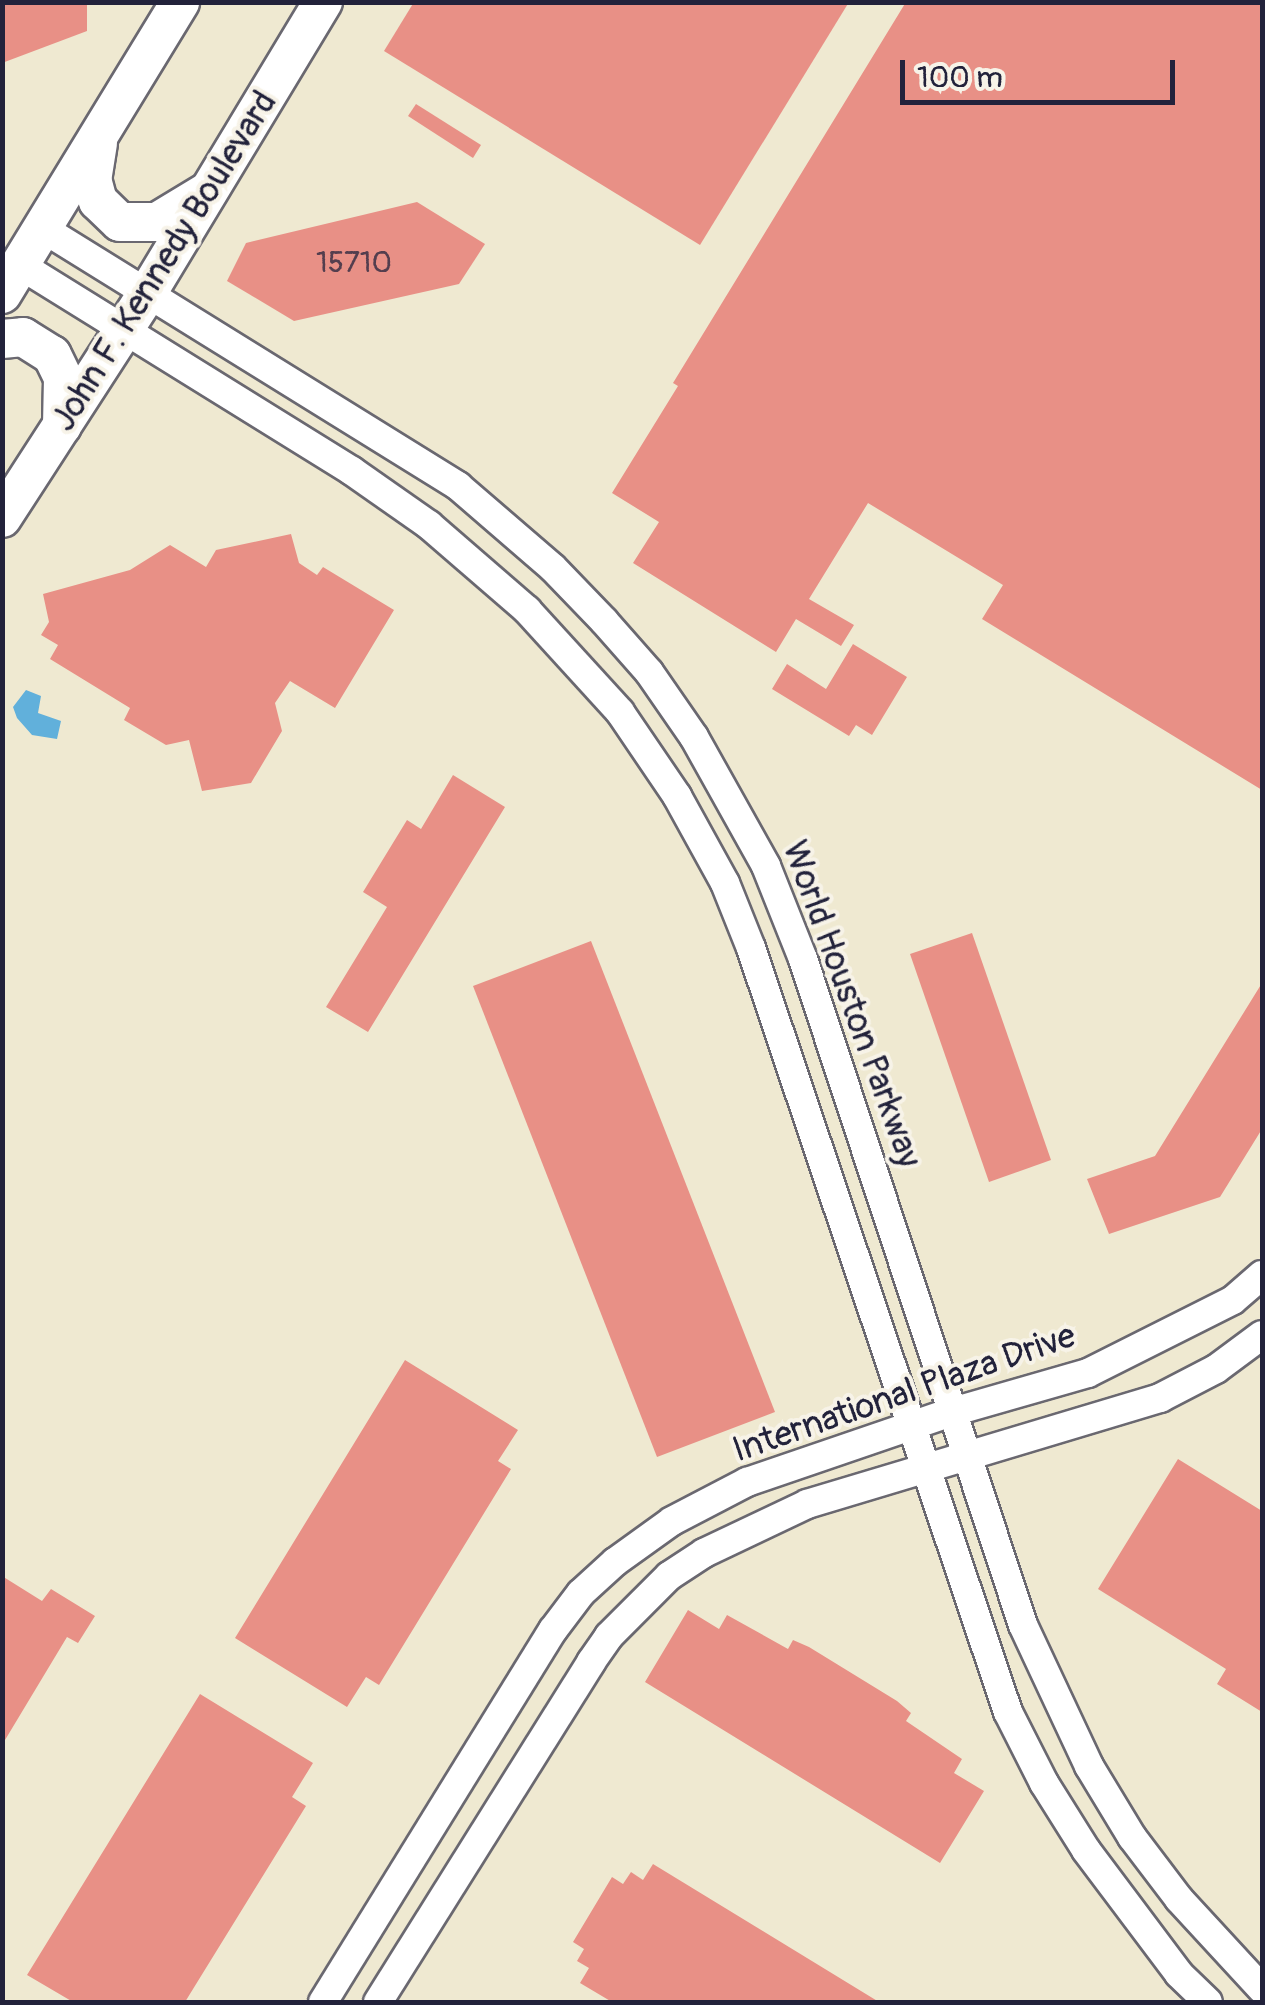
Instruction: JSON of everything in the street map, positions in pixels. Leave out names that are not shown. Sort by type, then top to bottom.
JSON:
[{"type":"highway","points":[[11,280],[180,2]]},
{"type":"highway","name":"John F. Kennedy Boulevard","points":[[2,518],[148,292],[324,2]]},
{"type":"highway","points":[[102,131],[92,179],[102,210],[120,222],[157,222],[211,188]]},
{"type":"highway","points":[[2,339],[23,337],[52,355],[63,378],[62,426]]},
{"type":"street","name":"World Houston Parkway","points":[[42,228],[458,486],[546,561],[649,672],[719,776],[772,883],[860,1125],[1022,1625],[1088,1766],[1132,1837],[1180,1899],[1262,1989]]},
{"type":"street","points":[[11,280],[121,330],[352,471],[429,526],[527,610],[620,712],[677,796],[725,883],[745,932],[1008,1712],[1044,1783],[1125,1906],[1208,2002]]},
{"type":"street","points":[[429,526],[458,486]]},
{"type":"street","points":[[677,796],[719,776]]},
{"type":"street","points":[[813,1133],[860,1125]]},
{"type":"street","name":"International Plaza Drive","points":[[323,2002],[552,1630],[581,1593],[615,1562],[672,1521],[747,1482],[952,1412],[1088,1373],[1233,1300],[1262,1275]]},
{"type":"street","points":[[378,2002],[590,1662],[638,1604],[704,1553],[808,1504],[1160,1398],[1216,1369],[1261,1336],[1233,1300]]},
{"type":"street","points":[[615,1562],[638,1604]]},
{"type":"street","points":[[1044,1783],[1088,1766]]},
{"type":"street","points":[[412,1859],[452,1883]]},
{"type":"water","points":[[26,690],[41,696],[38,713],[61,721],[57,739],[32,735],[17,718],[13,707]]},
{"type":"building","points":[[2,2],[87,2],[87,31],[2,63]]},
{"type":"building","points":[[414,2],[849,2],[700,245],[384,51]]},
{"type":"building","points":[[906,2],[1262,2],[1262,790],[982,619],[1003,585],[868,503],[809,599],[854,625],[841,646],[796,619],[776,652],[633,563],[659,522],[612,493],[678,386],[673,383]]},
{"type":"building","points":[[416,104],[481,145],[473,158],[408,116]]},
{"type":"building","points":[[417,202],[485,244],[459,284],[294,321],[227,281],[246,243]]},
{"type":"building","points":[[291,534],[299,563],[317,575],[323,567],[394,610],[335,708],[290,681],[275,703],[282,731],[251,783],[202,791],[189,740],[166,745],[124,720],[130,708],[50,659],[58,645],[41,635],[49,622],[43,594],[130,570],[170,545],[206,567],[216,550]]},
{"type":"building","points":[[853,644],[907,677],[872,735],[856,725],[849,736],[772,689],[787,664],[826,689]]},
{"type":"building","points":[[453,775],[505,807],[368,1032],[326,1007],[387,907],[363,892],[407,820],[421,829]]},
{"type":"building","points":[[972,933],[1051,1160],[989,1182],[910,954]]},
{"type":"building","points":[[591,941],[775,1412],[657,1457],[473,986]]},
{"type":"building","points":[[1262,983],[1262,1129],[1220,1197],[1109,1234],[1087,1179],[1155,1156]]},
{"type":"building","points":[[405,1360],[518,1430],[498,1461],[511,1469],[379,1685],[366,1677],[347,1707],[235,1638]]},
{"type":"building","points":[[1178,1459],[1262,1511],[1262,1712],[1217,1684],[1226,1669],[1098,1589]]},
{"type":"building","points":[[2,1576],[42,1601],[51,1589],[95,1616],[78,1643],[67,1637],[2,1745]]},
{"type":"building","points":[[688,1610],[719,1629],[727,1615],[788,1649],[793,1640],[809,1647],[897,1701],[911,1713],[906,1721],[962,1759],[954,1773],[984,1791],[940,1863],[645,1682]]},
{"type":"building","points":[[200,1694],[313,1763],[292,1797],[306,1806],[185,2002],[73,2002],[27,1975]]},
{"type":"building","points":[[653,1864],[879,2002],[612,2002],[580,1983],[589,1968],[577,1961],[584,1949],[573,1942],[612,1877],[623,1884],[631,1872],[643,1880]]}]
